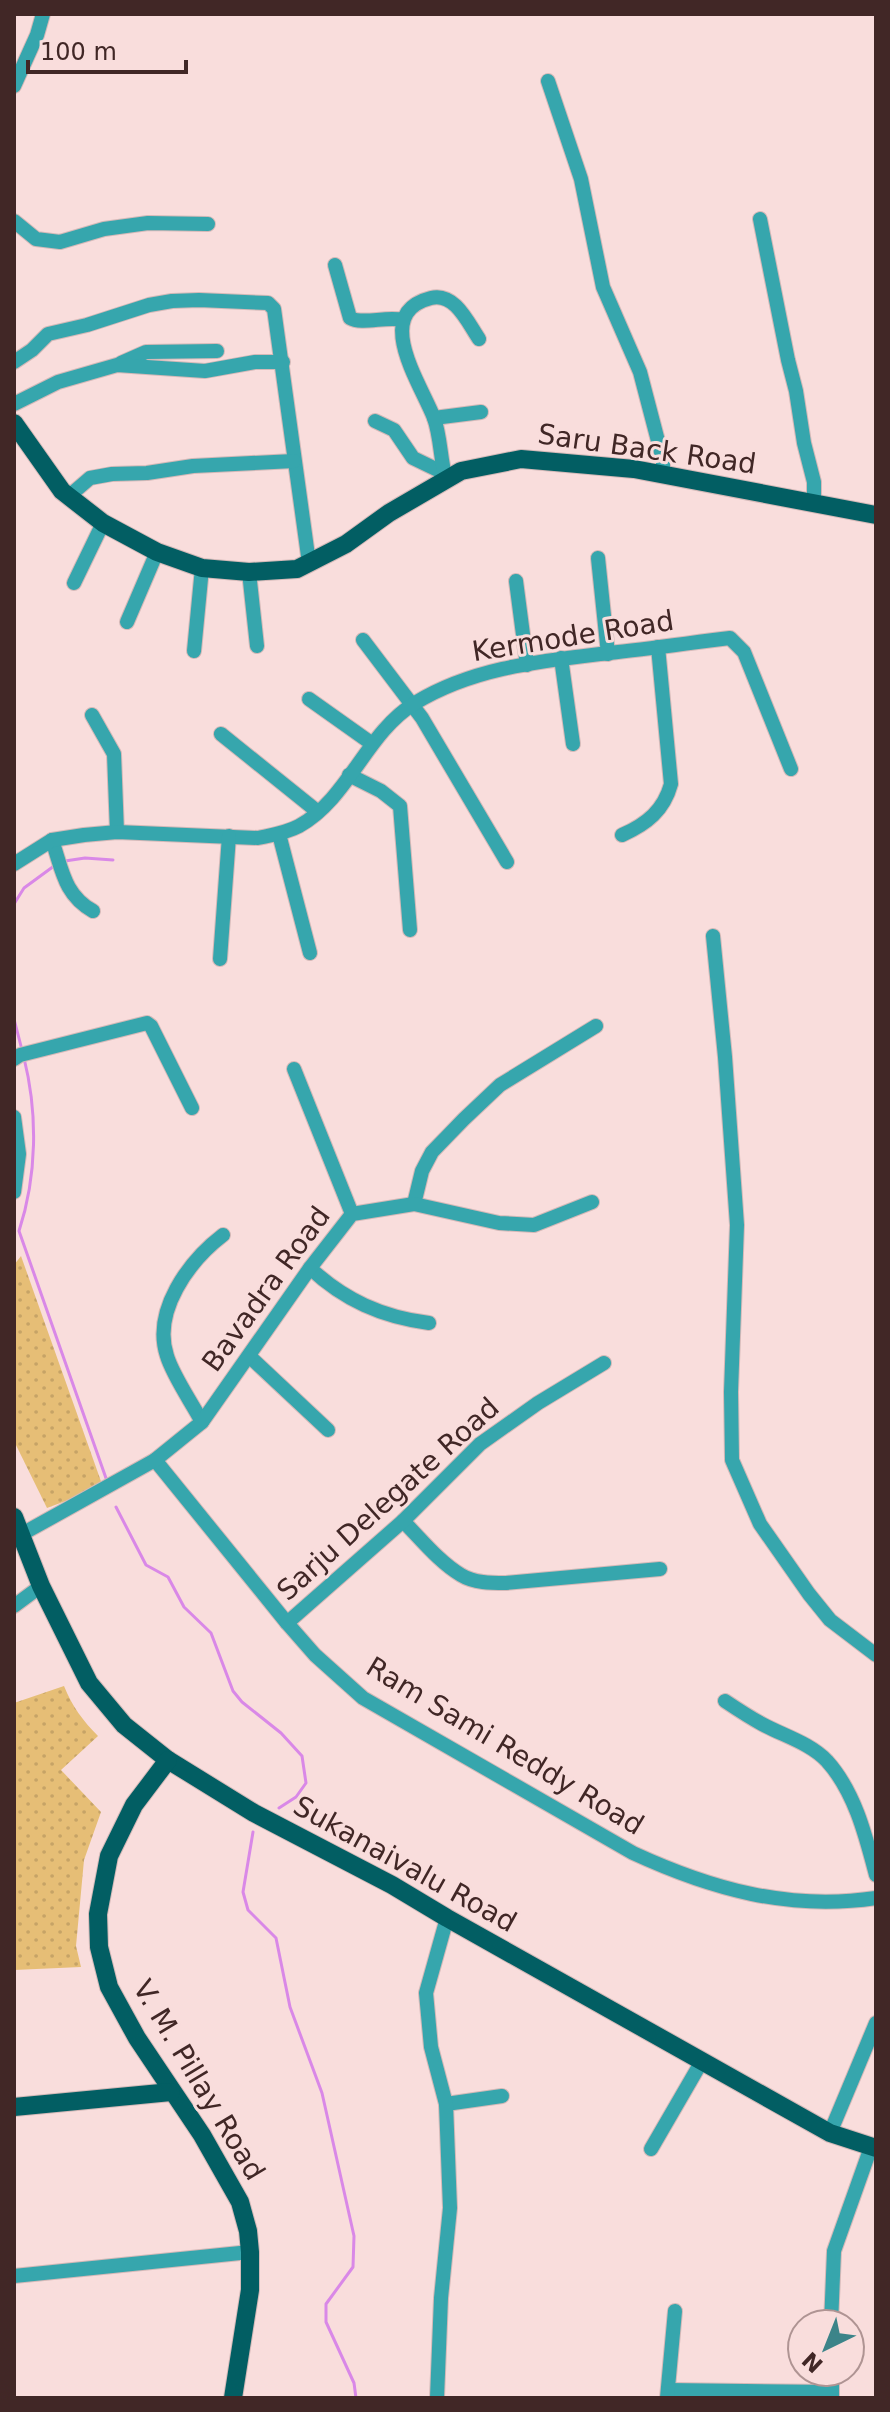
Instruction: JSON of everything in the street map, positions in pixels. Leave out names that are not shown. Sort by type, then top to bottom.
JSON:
[{"type":"main road","name":"Saru Back Road","points":[[14,423],[68,497],[103,523],[157,552],[202,568],[249,572],[297,569],[346,544],[445,476],[521,459],[595,464],[663,474],[876,515]]},
{"type":"main road","name":"Sukanaivalu Road","points":[[14,1517],[41,1586],[89,1683],[124,1725],[168,1760],[254,1813],[392,1885],[830,2133],[874,2148]]},
{"type":"main road","name":"V. M. Pillay Road","points":[[168,1760],[134,1805],[109,1856],[98,1914],[99,1947],[109,1987],[137,2038],[202,2135],[240,2202],[248,2231],[250,2290],[233,2398]]},
{"type":"main road","points":[[14,2107],[171,2092]]},
{"type":"street","points":[[14,86],[18,67],[37,35],[43,14]]},
{"type":"street","points":[[548,81],[581,179],[603,287],[640,372],[663,460],[663,474]]},
{"type":"street","points":[[760,219],[814,482],[814,503]]},
{"type":"street","points":[[14,221],[36,239],[60,242],[104,229],[148,223],[208,224]]},
{"type":"street","points":[[335,265],[350,318],[358,321],[392,317],[403,320]]},
{"type":"street","points":[[445,476],[434,418],[409,364],[403,320],[414,305],[440,296],[459,309],[479,339]]},
{"type":"street","points":[[14,362],[48,334],[149,305],[199,300],[268,303],[274,309],[283,362],[309,563]]},
{"type":"street","points":[[14,404],[58,382],[117,365],[146,352],[217,351]]},
{"type":"street","points":[[117,365],[205,371],[255,362],[283,362]]},
{"type":"street","points":[[434,418],[481,412]]},
{"type":"street","points":[[375,421],[394,430],[413,458],[445,476]]},
{"type":"street","points":[[68,497],[90,478],[112,474],[294,461]]},
{"type":"street","points":[[74,583],[103,523]]},
{"type":"street","points":[[127,622],[157,552]]},
{"type":"street","points":[[598,558],[608,654]]},
{"type":"street","points":[[194,651],[202,568]]},
{"type":"street","points":[[249,572],[257,646]]},
{"type":"street","points":[[516,581],[527,665]]},
{"type":"street","name":"Kermode Road","points":[[14,864],[52,840],[117,832],[258,838],[296,828],[318,812],[371,743],[411,705],[474,676],[561,658],[730,638],[744,652],[791,769]]},
{"type":"street","points":[[363,640],[422,718],[507,862]]},
{"type":"street","points":[[622,835],[644,826],[667,798],[671,784],[658,647]]},
{"type":"street","points":[[561,658],[573,744]]},
{"type":"street","points":[[309,699],[371,743]]},
{"type":"street","points":[[92,715],[114,754],[117,832]]},
{"type":"street","points":[[221,734],[318,812]]},
{"type":"street","points":[[349,775],[381,791],[400,806],[410,930]]},
{"type":"street","points":[[279,834],[310,953]]},
{"type":"street","points":[[220,959],[229,836]]},
{"type":"street","points":[[52,840],[71,893],[79,903],[93,911]]},
{"type":"street","points":[[713,936],[737,1225],[731,1392],[732,1460],[760,1524],[809,1594],[830,1620],[876,1655]]},
{"type":"street","points":[[22,1056],[147,1023],[192,1108]]},
{"type":"street","points":[[414,1204],[422,1171],[432,1152],[464,1119],[500,1085],[596,1026]]},
{"type":"street","points":[[294,1069],[352,1214]]},
{"type":"street","points":[[14,1117],[19,1154],[14,1192]]},
{"type":"street","name":"Bavadra Road","points":[[22,1534],[155,1460],[202,1422],[310,1268],[352,1214],[414,1204],[499,1223],[534,1225],[592,1202]]},
{"type":"street","points":[[202,1422],[167,1357],[163,1328],[186,1273],[223,1235]]},
{"type":"street","points":[[310,1268],[330,1287],[360,1305],[407,1321],[429,1323]]},
{"type":"street","points":[[249,1356],[328,1430]]},
{"type":"street","name":"Sarju Delegate Road","points":[[287,1623],[403,1521],[480,1444],[538,1403],[604,1363]]},
{"type":"street","name":"Ram Sami Reddy Road","points":[[155,1460],[287,1623],[315,1655],[363,1698],[645,1859],[707,1884],[798,1902],[876,1898]]},
{"type":"street","points":[[403,1521],[462,1576],[481,1582],[506,1583],[660,1569]]},
{"type":"street","points":[[14,1606],[41,1586]]},
{"type":"street","points":[[725,1701],[762,1725],[804,1744],[826,1760],[857,1812],[876,1875]]},
{"type":"street","points":[[437,2398],[441,2298],[450,2208],[446,2104],[431,2047],[426,1993],[447,1918]]},
{"type":"street","points":[[830,2133],[876,2023]]},
{"type":"street","points":[[651,2149],[702,2061]]},
{"type":"street","points":[[446,2104],[502,2096]]},
{"type":"street","points":[[832,2308],[834,2251],[874,2148]]},
{"type":"street","points":[[14,2276],[250,2252]]},
{"type":"street","points":[[675,2311],[667,2394],[831,2395]]},
{"type":"shaded area","points":[[21,1256],[103,1487],[47,1508],[14,1441],[14,1265]]},
{"type":"shaded area","points":[[64,1686],[78,1713],[98,1736],[61,1770],[101,1812],[84,1860],[76,1946],[81,1967],[14,1970],[14,1703]]},
{"type":"waterway","points":[[65,861],[85,858],[113,860]]},
{"type":"waterway","points":[[14,904],[24,888],[54,866]]},
{"type":"waterway","points":[[14,1019],[22,1050]]},
{"type":"waterway","points":[[24,1058],[32,1101],[34,1145],[29,1189],[19,1231],[107,1481]]},
{"type":"waterway","points":[[116,1507],[146,1565],[168,1577],[184,1607],[211,1633],[233,1691],[302,1756],[306,1783],[296,1797],[279,1808]]},
{"type":"waterway","points":[[253,1832],[243,1892],[248,1910],[276,1938],[290,2007],[322,2093],[354,2236],[353,2267],[326,2304],[326,2322],[354,2383],[356,2398]]}]
